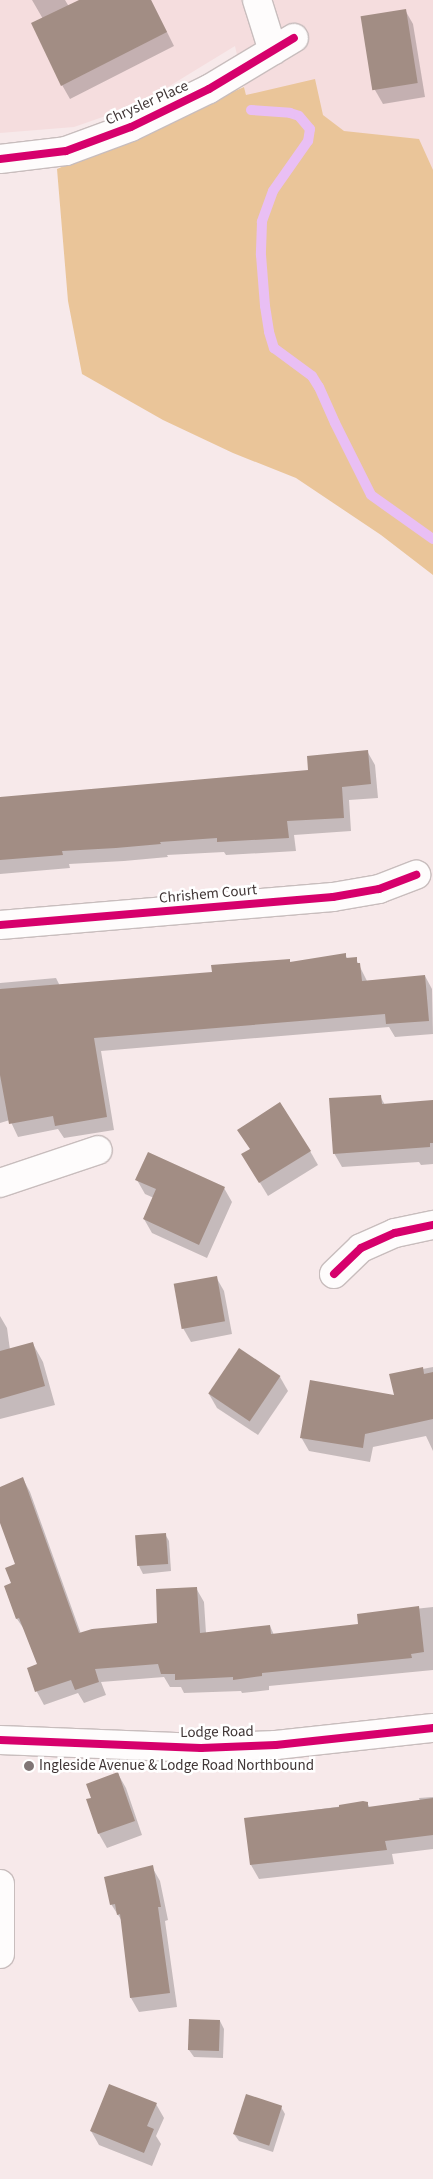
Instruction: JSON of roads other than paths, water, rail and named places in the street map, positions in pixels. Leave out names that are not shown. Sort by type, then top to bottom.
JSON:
[{"type":"street","name":"Chrysler Place","points":[[0,159],[66,151],[131,128],[209,89],[284,44],[257,0]]},
{"type":"street","name":"Chrishem Court","points":[[0,925],[333,897],[378,890],[416,875]]},
{"type":"street","points":[[0,1183],[98,1150]]},
{"type":"street","points":[[334,1274],[361,1248],[395,1233],[433,1226]]},
{"type":"street","name":"Lodge Road","points":[[0,1740],[201,1748],[276,1745],[433,1728]]},
{"type":"street","points":[[0,1884],[0,1954]]},
{"type":"waterway","points":[[251,110],[290,113],[299,116],[310,129],[308,141],[273,191],[262,222],[261,255],[265,306],[269,332],[274,348],[312,376],[371,495],[433,539]]},
{"type":"place","name":"Ingleside Avenue & Lodge Road Northbound","points":[[29,1766]]}]
